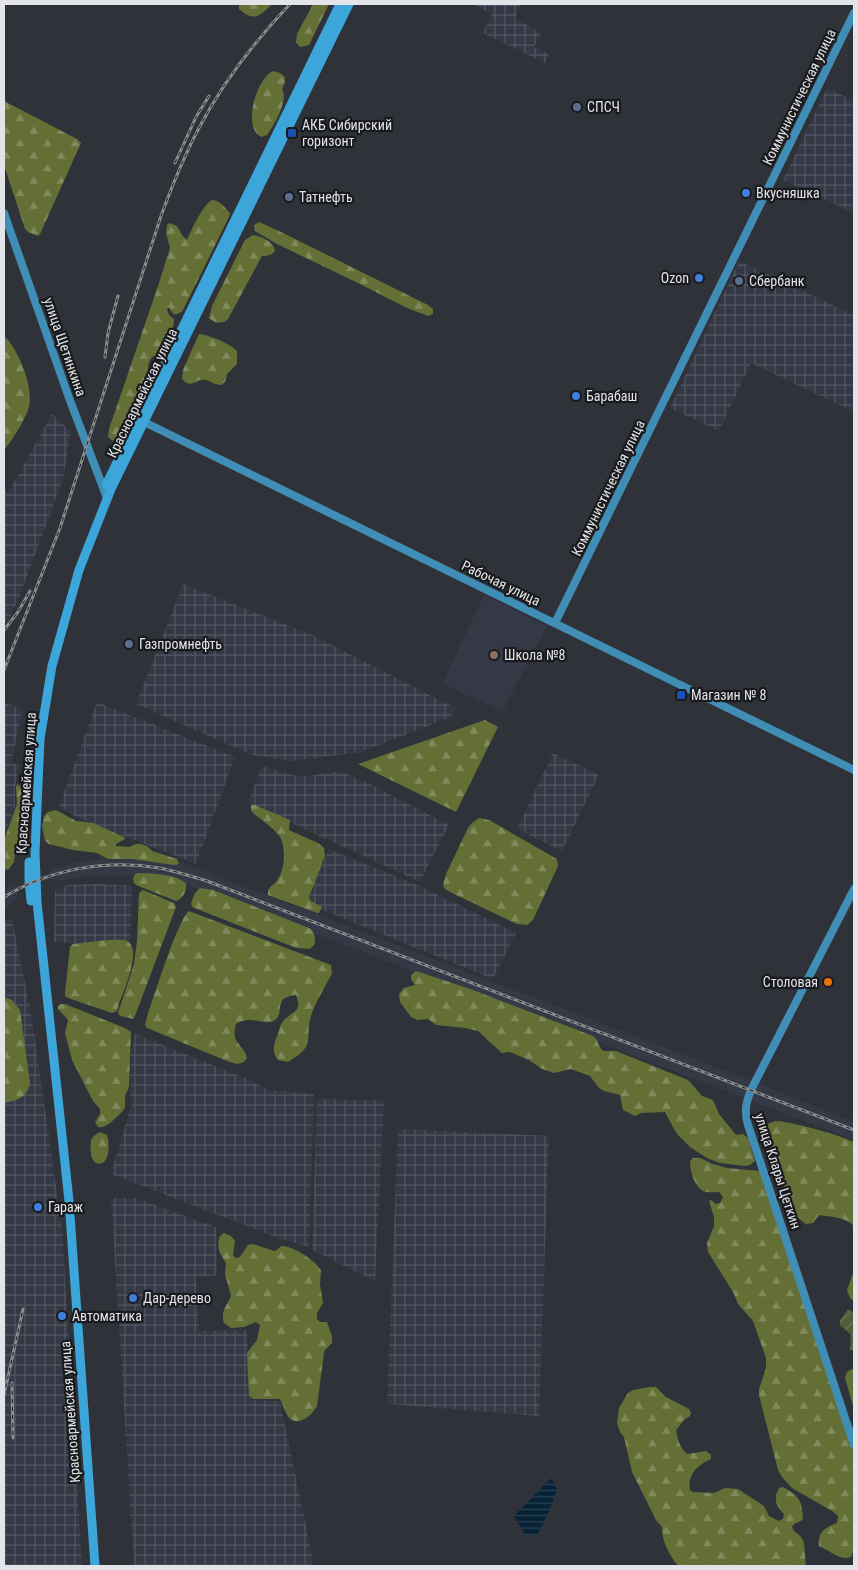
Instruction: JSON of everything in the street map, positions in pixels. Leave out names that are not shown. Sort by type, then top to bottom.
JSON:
[{"type":"main road","name":"Красноармейская улица","points":[[94,1566],[69,1201],[37,902],[35,852],[40,739],[52,666],[77,578],[107,498],[140,420],[340,4]]},
{"type":"main road","name":"Красноармейская улица","points":[[90,1566],[65,1220],[29,874],[32,764],[41,693],[62,606],[104,488],[349,4]]},
{"type":"street","name":"Коммунистическая улица","points":[[555,623],[854,13]]},
{"type":"street","name":"улица Щетинкина","points":[[4,214],[68,395],[107,498]]},
{"type":"street","name":"Рабочая улица","points":[[140,420],[854,770]]},
{"type":"street","name":"улица Клары Цеткин","points":[[854,889],[751,1090],[746,1109],[748,1125],[854,1445]]},
{"type":"shaded area","points":[[473,4],[521,4],[515,18],[541,33],[534,47],[549,54],[545,63],[483,33],[492,14]]},
{"type":"shaded area","points":[[827,88],[854,101],[854,213],[783,180]]},
{"type":"shaded area","points":[[739,261],[854,315],[854,412],[751,363],[719,431],[670,408]]},
{"type":"shaded area","points":[[52,414],[71,432],[63,479],[19,598],[4,625],[4,490],[8,493]]},
{"type":"shaded area","points":[[183,584],[312,635],[455,708],[451,717],[361,752],[292,761],[252,755],[136,704]]},
{"type":"shaded area","name":"Школа №8","points":[[484,595],[547,626],[503,711],[442,684]]},
{"type":"shaded area","points":[[97,702],[235,757],[196,864],[78,818],[59,806]]},
{"type":"shaded area","points":[[4,703],[23,709],[11,762],[19,766],[15,788],[15,806],[4,837]]},
{"type":"shaded area","points":[[553,753],[599,775],[562,851],[517,829]]},
{"type":"shaded area","points":[[262,766],[296,776],[309,776],[339,771],[370,784],[449,825],[420,882],[248,803]]},
{"type":"shaded area","points":[[329,849],[417,885],[516,933],[493,979],[305,903]]},
{"type":"shaded area","points":[[131,856],[183,863],[742,1077],[854,1122],[854,1140],[177,881],[133,875],[77,877],[56,882],[49,879],[19,890],[16,900],[4,909],[4,889],[12,884],[17,886],[47,875],[52,869],[77,862]]},
{"type":"shaded area","points":[[68,885],[132,886],[130,948],[54,942],[55,891]]},
{"type":"shaded area","points":[[12,918],[32,1019],[62,1228],[82,1566],[4,1566],[4,921]]},
{"type":"shaded area","points":[[135,1034],[245,1078],[268,1090],[314,1094],[309,1247],[278,1238],[111,1174],[132,1103],[130,1099],[131,1052]]},
{"type":"shaded area","points":[[317,1099],[384,1100],[375,1281],[312,1250]]},
{"type":"shaded area","points":[[398,1129],[549,1136],[539,1416],[387,1404]]},
{"type":"shaded area","points":[[111,1198],[135,1198],[216,1227],[217,1275],[196,1277],[199,1331],[247,1330],[251,1400],[280,1401],[312,1556],[312,1566],[134,1566]]},
{"type":"green space","points":[[239,4],[272,4],[260,15],[253,17],[239,9]]},
{"type":"green space","points":[[313,4],[329,4],[309,45],[300,47],[296,42],[297,34]]},
{"type":"green space","points":[[273,71],[285,77],[282,89],[284,100],[273,126],[267,135],[261,137],[255,132],[252,124],[254,103],[261,83]]},
{"type":"green space","points":[[4,101],[77,139],[81,143],[38,236],[25,229],[4,165]]},
{"type":"green space","points":[[212,200],[218,202],[230,213],[229,217],[183,310],[179,314],[175,314],[169,307],[167,309],[169,315],[174,319],[171,333],[161,343],[161,354],[152,357],[150,360],[148,378],[121,434],[118,439],[113,441],[108,437],[109,429],[170,248],[166,233],[167,225],[169,223],[177,226],[187,240],[201,212]]},
{"type":"green space","points":[[259,222],[428,305],[433,309],[433,314],[428,316],[407,308],[277,244],[255,231],[254,225]]},
{"type":"green space","points":[[253,235],[272,244],[275,250],[270,255],[262,256],[228,319],[224,322],[216,323],[209,318],[212,306],[245,240]]},
{"type":"green space","points":[[199,334],[220,340],[237,351],[237,364],[227,374],[225,382],[221,385],[202,380],[189,384],[182,379],[183,370]]},
{"type":"green space","points":[[4,336],[15,349],[24,369],[30,399],[25,417],[4,450]]},
{"type":"green space","points":[[485,720],[498,727],[456,812],[358,764]]},
{"type":"green space","points":[[17,784],[20,786],[23,796],[22,841],[15,853],[14,862],[9,869],[4,870],[4,840],[17,804]]},
{"type":"green space","points":[[251,805],[290,820],[289,830],[318,843],[324,848],[325,856],[309,897],[311,901],[322,907],[319,913],[268,895],[270,888],[278,879],[282,870],[283,847],[278,834],[253,813]]},
{"type":"green space","points":[[56,810],[76,821],[93,823],[124,837],[125,839],[116,844],[116,846],[130,847],[141,844],[147,846],[152,851],[177,859],[179,864],[174,865],[132,859],[108,859],[97,853],[49,844],[45,841],[42,826],[44,816],[48,812]]},
{"type":"green space","points":[[479,818],[489,820],[557,859],[558,866],[533,920],[527,925],[517,924],[452,893],[445,889],[443,885],[446,874],[468,828]]},
{"type":"green space","points":[[138,873],[175,877],[181,880],[186,883],[183,896],[176,901],[136,885],[133,878]]},
{"type":"green space","points":[[200,888],[213,890],[309,928],[314,933],[315,944],[310,949],[296,948],[192,907],[191,903],[195,893]]},
{"type":"green space","points":[[143,890],[174,903],[176,907],[133,1019],[120,1016],[118,1013],[134,964],[139,894]]},
{"type":"green space","points":[[189,911],[331,965],[332,973],[311,1016],[308,1042],[303,1051],[297,1056],[288,1062],[278,1060],[274,1053],[275,1042],[282,1022],[298,1008],[296,995],[289,996],[281,1002],[278,1017],[272,1022],[247,1020],[236,1024],[236,1040],[247,1058],[241,1063],[227,1061],[147,1028],[145,1025],[147,1017],[166,960],[184,917]]},
{"type":"green space","points":[[107,940],[127,941],[133,953],[128,981],[117,1011],[112,1013],[65,996],[70,947],[73,944]]},
{"type":"green space","points":[[416,971],[473,990],[593,1036],[604,1051],[616,1051],[688,1080],[702,1096],[713,1100],[719,1114],[736,1135],[743,1134],[748,1138],[755,1161],[745,1166],[720,1163],[707,1158],[690,1147],[679,1136],[665,1112],[641,1113],[635,1116],[623,1110],[620,1095],[599,1088],[590,1076],[571,1069],[554,1073],[542,1069],[529,1060],[510,1052],[502,1053],[478,1031],[436,1025],[428,1019],[417,1020],[411,1017],[400,1002],[399,994],[404,988],[415,985],[411,975]]},
{"type":"green space","points":[[4,997],[12,1000],[20,1010],[30,1083],[27,1092],[21,1098],[4,1103]]},
{"type":"green space","points":[[61,1004],[131,1032],[129,1087],[125,1096],[125,1108],[113,1121],[105,1126],[98,1127],[95,1122],[100,1114],[100,1109],[93,1101],[72,1060],[65,1033],[68,1020],[58,1009],[58,1006]]},
{"type":"green space","points":[[775,1121],[818,1130],[854,1142],[854,1226],[842,1219],[819,1215],[813,1223],[806,1224],[794,1215],[765,1131],[768,1124]]},
{"type":"green space","points":[[100,1132],[107,1135],[109,1143],[108,1154],[101,1164],[94,1161],[91,1149],[91,1140]]},
{"type":"green space","points":[[693,1158],[700,1158],[727,1168],[760,1171],[854,1451],[854,1550],[851,1557],[840,1557],[819,1546],[819,1537],[826,1528],[837,1523],[838,1516],[792,1488],[778,1470],[759,1395],[759,1389],[766,1368],[766,1358],[753,1321],[738,1304],[733,1292],[708,1252],[707,1243],[714,1226],[714,1217],[709,1201],[711,1200],[716,1204],[720,1203],[723,1197],[719,1192],[705,1192],[697,1186],[691,1169],[690,1161]]},
{"type":"green space","points":[[224,1233],[231,1236],[235,1241],[233,1255],[236,1258],[240,1257],[248,1245],[253,1244],[274,1251],[281,1246],[286,1246],[303,1254],[321,1270],[320,1284],[323,1303],[317,1313],[317,1319],[320,1322],[327,1322],[332,1336],[332,1343],[324,1353],[317,1406],[304,1420],[295,1421],[291,1419],[280,1399],[253,1399],[249,1396],[247,1353],[257,1340],[260,1325],[256,1322],[244,1327],[231,1328],[224,1323],[223,1312],[231,1296],[225,1274],[226,1263],[220,1254],[219,1247],[220,1236]]},
{"type":"green space","points":[[854,1271],[854,1301],[850,1298],[847,1290]]},
{"type":"green space","points":[[848,1309],[854,1313],[854,1350],[850,1350],[851,1335],[840,1325],[840,1320]]},
{"type":"green space","points":[[854,1368],[854,1409],[845,1378],[847,1372]]},
{"type":"green space","points":[[656,1387],[666,1397],[689,1409],[690,1416],[676,1430],[682,1449],[687,1454],[706,1451],[711,1455],[711,1459],[694,1471],[690,1479],[690,1490],[693,1492],[714,1493],[725,1488],[738,1489],[764,1506],[769,1516],[779,1521],[783,1519],[784,1514],[776,1502],[779,1488],[783,1487],[799,1499],[803,1519],[792,1527],[803,1540],[806,1566],[678,1566],[667,1548],[663,1538],[662,1527],[656,1520],[632,1472],[624,1437],[617,1423],[619,1408],[628,1393],[633,1390]]},
{"type":"water","points":[[551,1478],[557,1490],[549,1511],[538,1534],[525,1535],[514,1516]]},
{"type":"railway","points":[[4,670],[60,528],[161,216],[178,171],[218,94],[252,47],[290,4]]},
{"type":"railway","points":[[175,163],[196,117],[209,96]]},
{"type":"railway","points":[[105,357],[108,333],[118,296]]},
{"type":"railway","points":[[4,630],[18,612],[30,591]]},
{"type":"railway","points":[[4,897],[40,879],[59,873],[99,866],[139,866],[159,868],[183,874],[207,881],[854,1130]]},
{"type":"railway","points":[[4,1395],[23,1309]]},
{"type":"railway","points":[[12,1383],[13,1438]]},
{"type":"place","name":"СПСЧ","points":[[577,107]]},
{"type":"place","name":"АКБ Сибирский горизонт","points":[[292,133]]},
{"type":"place","name":"Вкусняшка","points":[[746,193]]},
{"type":"place","name":"Татнефть","points":[[289,197]]},
{"type":"place","name":"Ozon","points":[[699,278]]},
{"type":"place","name":"Сбербанк","points":[[739,281]]},
{"type":"place","name":"Барабаш","points":[[576,396]]},
{"type":"place","name":"Газпромнефть","points":[[129,644]]},
{"type":"place","name":"Школа №8","points":[[494,655]]},
{"type":"place","name":"Магазин № 8","points":[[681,695]]},
{"type":"place","name":"Столовая","points":[[828,982]]},
{"type":"place","name":"Гараж","points":[[38,1207]]},
{"type":"place","name":"Дар-дерево","points":[[133,1298]]},
{"type":"place","name":"Автоматика","points":[[62,1316]]}]
